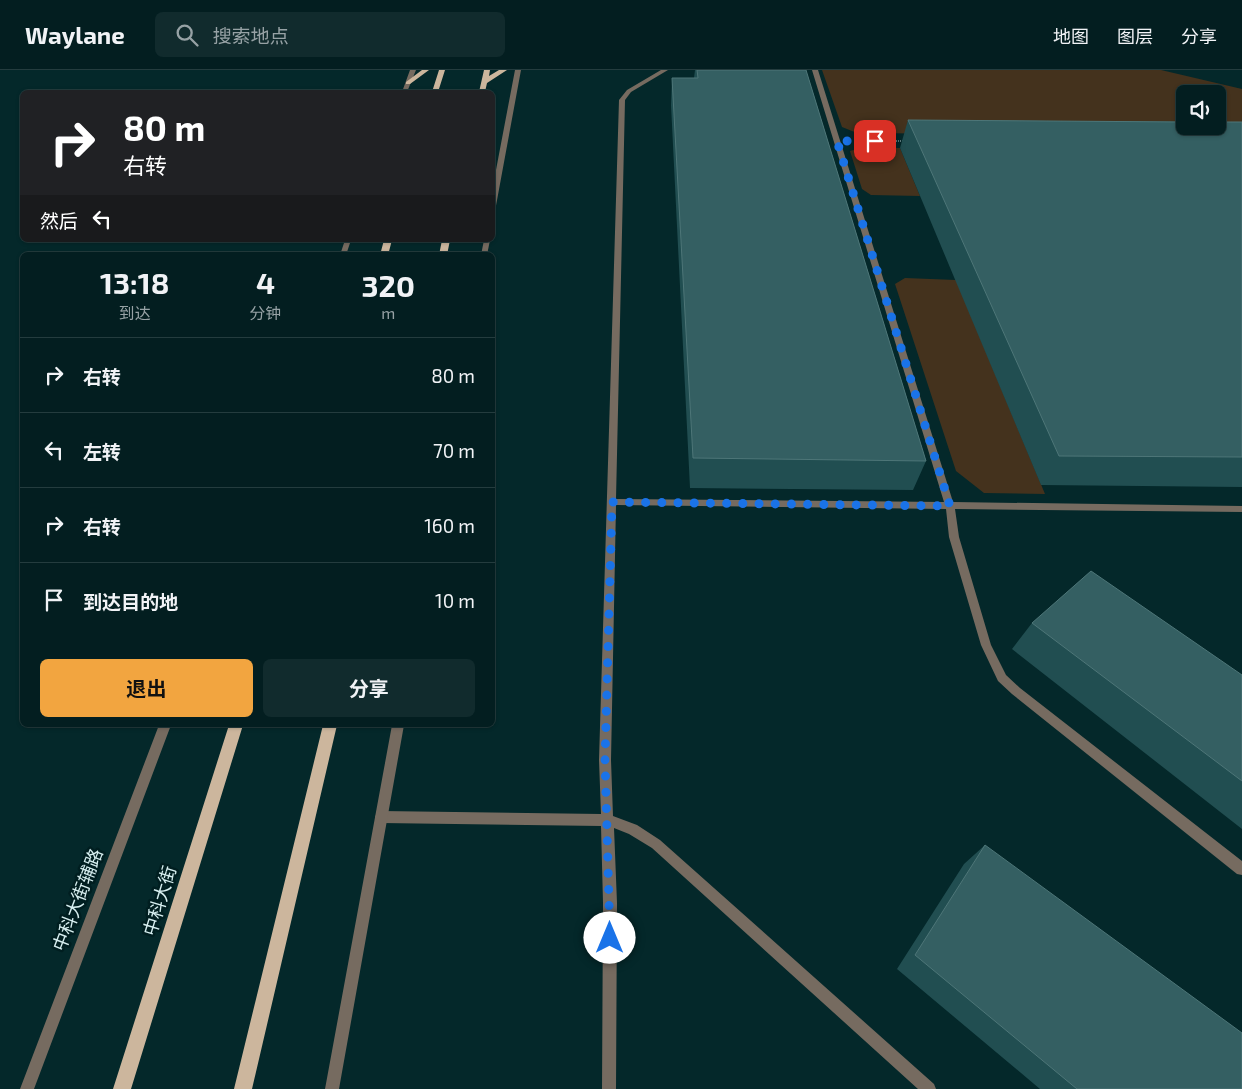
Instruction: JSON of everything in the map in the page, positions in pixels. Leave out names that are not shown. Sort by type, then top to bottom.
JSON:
[{"type":"main road","points":[[408,83],[427,70],[437,84]]},
{"type":"main road","points":[[436,90],[442,70]]},
{"type":"main road","points":[[482,90],[487,70]]},
{"type":"main road","points":[[484,82],[504,70]]},
{"type":"main road","name":"中科大街","points":[[122,1089],[235,727]]},
{"type":"main road","points":[[243,1089],[330,727]]},
{"type":"street","points":[[405,90],[413,70]]},
{"type":"street","points":[[495,195],[518,70]]},
{"type":"street","points":[[609,1089],[610,903],[605,760],[622,100],[629,91],[665,70]]},
{"type":"street","points":[[815,70],[950,506],[954,537],[983,636],[994,665],[1002,678],[1016,691],[1242,869]]},
{"type":"street","points":[[612,502],[1242,509]]},
{"type":"street","name":"中科大街辅路","points":[[27,1089],[164,727]]},
{"type":"street","points":[[332,1089],[398,727]]},
{"type":"street","points":[[381,817],[607,820],[633,829],[656,844],[929,1089]]},
{"type":"path","points":[[837,141],[906,141]]},
{"type":"shaded area","points":[[822,70],[1161,70],[1225,85],[1176,85],[1176,135],[1226,135],[1226,85],[1242,89],[1242,136],[857,133],[842,127]]},
{"type":"shaded area","points":[[863,147],[900,148],[920,196],[871,195],[862,189],[850,151]]},
{"type":"shaded area","points":[[905,278],[956,280],[1045,494],[984,493],[956,471],[895,284]]},
{"type":"building","points":[[697,70],[806,70],[926,461],[693,458],[672,78],[698,78]]},
{"type":"building","points":[[908,120],[1176,122],[1176,135],[1226,135],[1226,122],[1242,122],[1242,457],[1059,456]]},
{"type":"building","points":[[1091,571],[1242,675],[1242,781],[1032,623]]},
{"type":"building","points":[[985,845],[1242,1033],[1242,1089],[1077,1089],[915,955]]},
{"type":"route","points":[[610,938],[605,760],[612,502],[950,506],[837,141],[875,141]]}]
